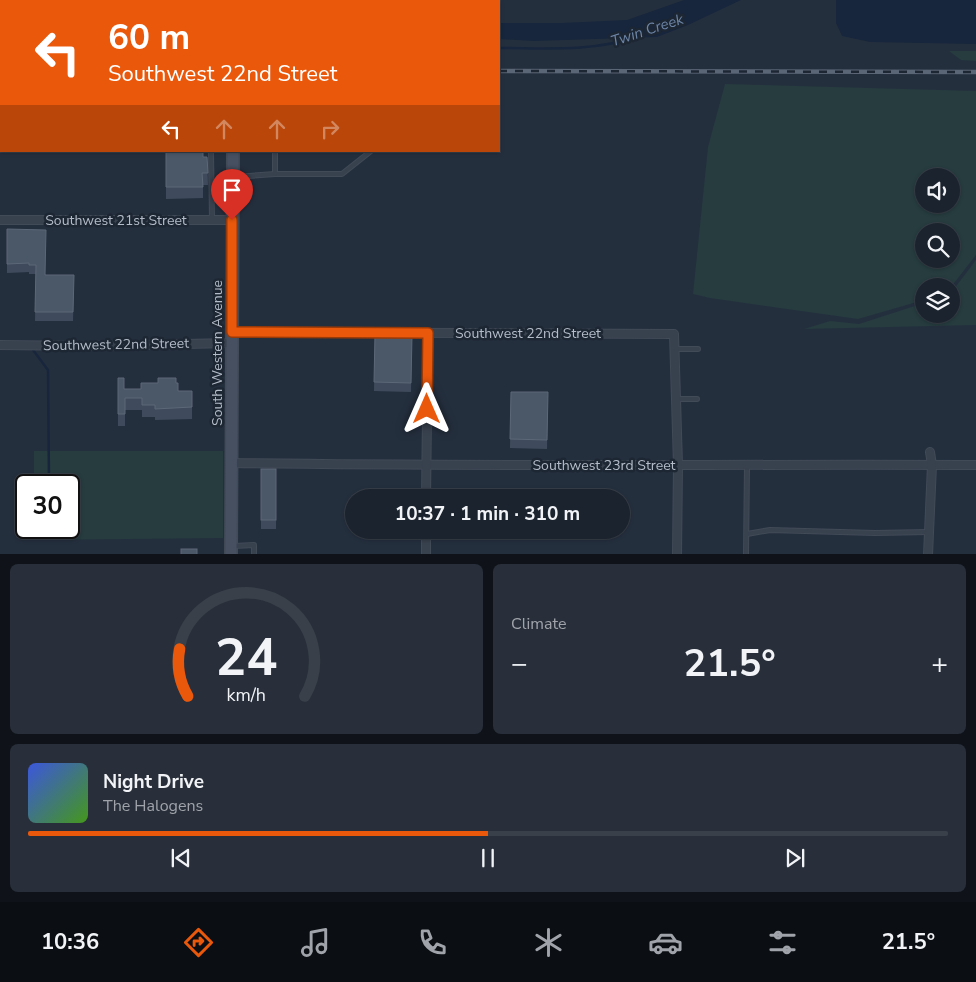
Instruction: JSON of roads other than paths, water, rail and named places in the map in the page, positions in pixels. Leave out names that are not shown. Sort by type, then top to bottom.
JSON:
[{"type":"main road","name":"South Western Avenue","points":[[231,550],[232,152]]},
{"type":"street","name":"Southwest 21st Street","points":[[0,220],[232,220]]},
{"type":"street","name":"Southwest 22nd Street","points":[[0,345],[88,346],[232,337],[428,333],[674,334],[674,349]]},
{"type":"street","points":[[426,489],[428,333]]},
{"type":"street","points":[[674,349],[678,464],[677,554]]},
{"type":"street","points":[[928,554],[932,465],[930,452]]},
{"type":"street","name":"Southwest 23rd Street","points":[[232,464],[427,466],[678,464],[976,465]]},
{"type":"street","points":[[426,539],[426,554]]},
{"type":"lane","points":[[211,152],[212,220]]},
{"type":"lane","points":[[275,152],[275,174]]},
{"type":"lane","points":[[232,177],[275,174],[342,174],[370,152]]},
{"type":"lane","points":[[674,349],[698,350]]},
{"type":"lane","points":[[676,399],[697,399]]},
{"type":"lane","points":[[746,464],[746,554]]},
{"type":"lane","points":[[747,534],[770,530],[875,533],[929,532]]},
{"type":"lane","points":[[231,550],[254,545],[254,554]]},
{"type":"water","points":[[684,0],[741,0],[688,25],[657,37],[534,41],[500,39],[500,23],[627,20]]},
{"type":"water","points":[[836,0],[976,0],[976,44],[870,42],[842,36],[836,23]]},
{"type":"waterway","name":"Twin Creek","points":[[500,48],[586,47],[620,42],[636,37]]},
{"type":"waterway","points":[[33,350],[48,370],[49,474]]},
{"type":"railway","points":[[500,71],[976,72]]}]
